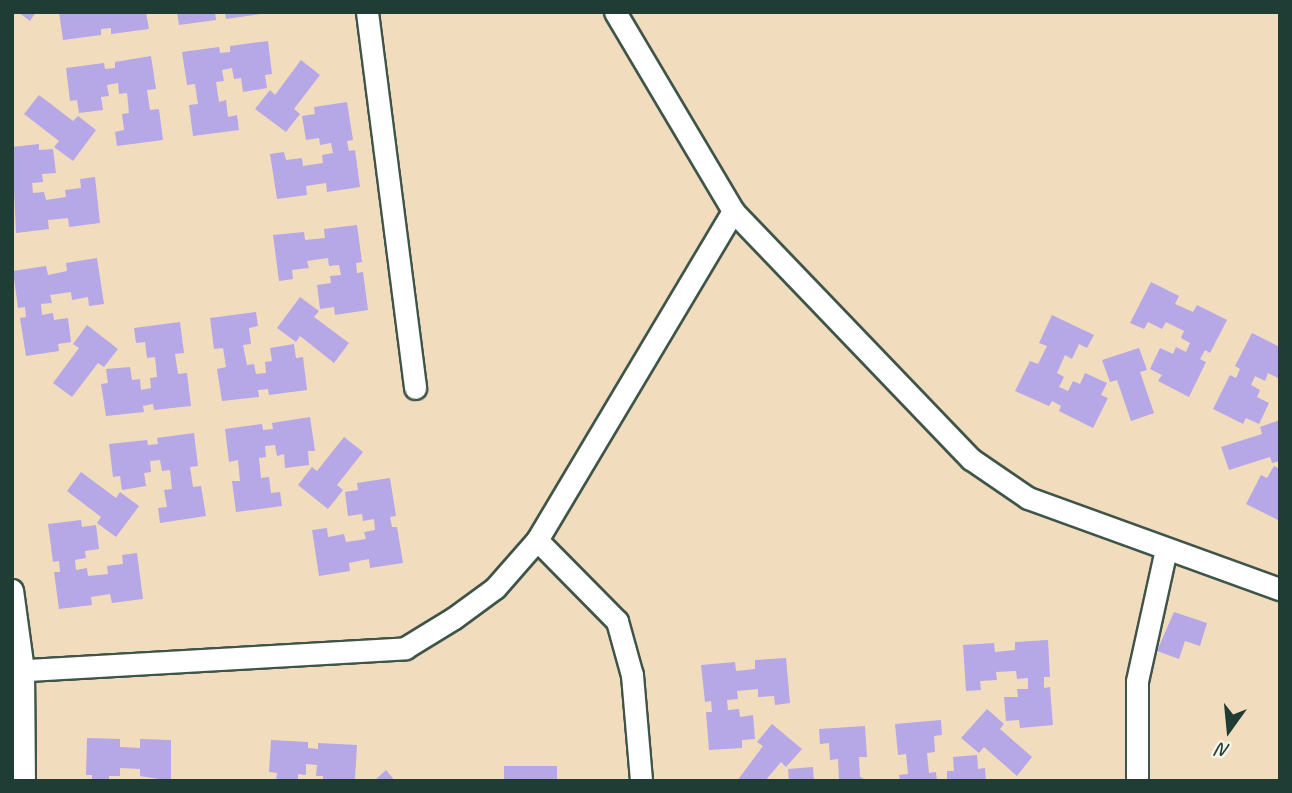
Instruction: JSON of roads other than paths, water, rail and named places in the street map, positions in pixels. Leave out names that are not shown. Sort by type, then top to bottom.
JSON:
[{"type":"street","points":[[368,12],[415,388]]},
{"type":"street","points":[[615,12],[733,211],[971,459],[1028,498],[1280,589]]},
{"type":"street","points":[[18,670],[405,648],[495,588],[537,540],[733,211]]},
{"type":"street","points":[[537,540],[617,621],[632,675],[641,781]]},
{"type":"street","points":[[1137,781],[1137,681],[1166,549]]},
{"type":"street","points":[[12,590],[24,781]]}]
